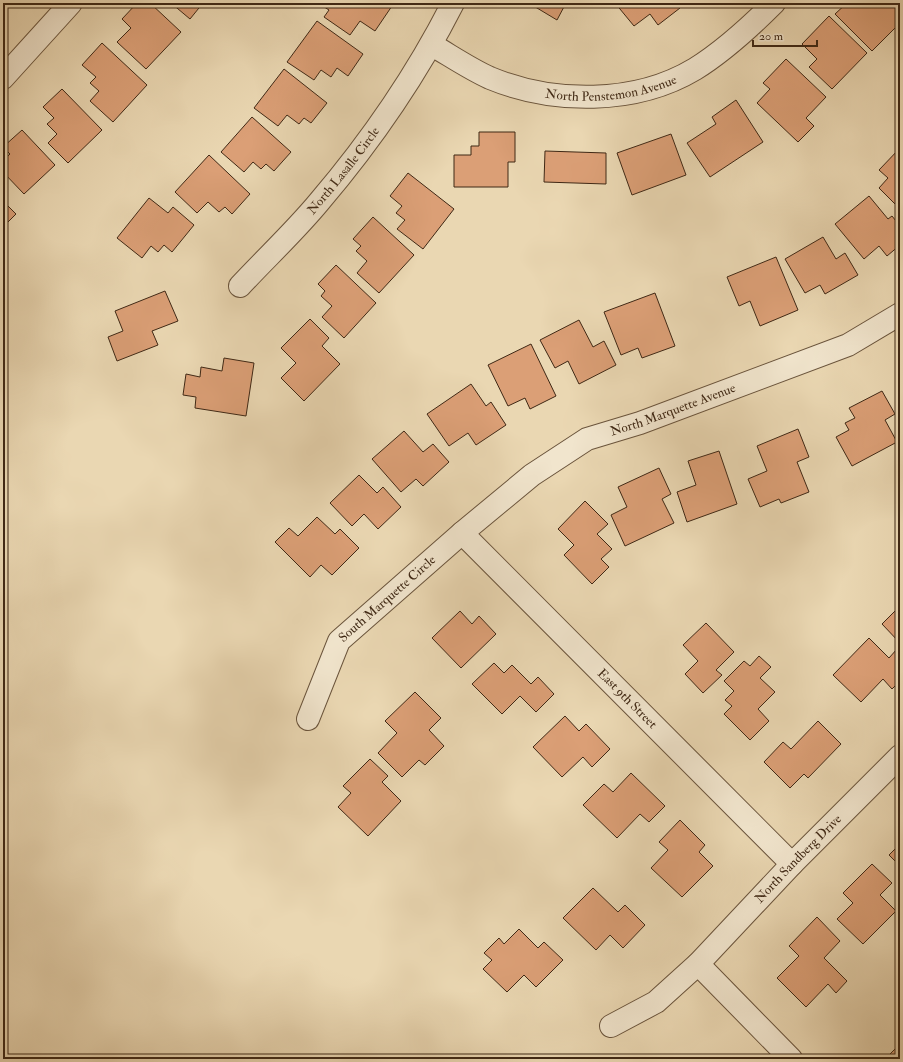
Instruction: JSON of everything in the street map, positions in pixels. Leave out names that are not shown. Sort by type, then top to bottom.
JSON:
[{"type":"street","points":[[3,78],[71,3]]},
{"type":"street","name":"North Lasalle Circle","points":[[240,286],[319,203],[412,78],[432,45],[453,3]]},
{"type":"street","name":"North Penstemon Avenue","points":[[432,45],[489,77],[521,88],[554,94],[592,97],[629,93],[667,82],[694,69],[726,47],[774,3]]},
{"type":"street","name":"North Marquette Avenue","points":[[462,533],[532,475],[587,439],[640,423],[848,345],[900,314]]},
{"type":"street","name":"South Marquette Circle","points":[[308,719],[339,641],[462,533]]},
{"type":"street","name":"East 9th Street","points":[[462,533],[792,864]]},
{"type":"street","name":"North Sandberg Drive","points":[[610,1026],[656,1002],[698,964],[792,864],[900,756]]},
{"type":"street","points":[[698,964],[792,1059]]},
{"type":"building","points":[[137,3],[150,3],[181,32],[146,69],[117,42],[131,28],[122,19]]},
{"type":"building","points":[[171,3],[203,3],[190,19]]},
{"type":"building","points":[[318,3],[394,3],[375,31],[360,21],[350,35],[324,17],[329,10]]},
{"type":"building","points":[[533,3],[566,3],[557,20],[532,5]]},
{"type":"building","points":[[615,3],[677,3],[680,8],[658,25],[650,14],[634,26]]},
{"type":"building","points":[[847,3],[897,3],[900,6],[900,23],[872,51],[835,14]]},
{"type":"building","points":[[829,16],[867,53],[832,89],[809,67],[817,59],[802,44]]},
{"type":"building","points":[[317,21],[363,54],[348,76],[337,68],[331,77],[321,70],[314,80],[287,62]]},
{"type":"building","points":[[102,43],[147,85],[113,122],[90,101],[99,91],[90,83],[96,77],[82,65]]},
{"type":"building","points":[[786,59],[826,97],[806,118],[814,126],[798,142],[757,103],[770,89],[763,83]]},
{"type":"building","points":[[284,69],[327,103],[311,123],[304,118],[299,124],[287,115],[278,126],[254,108]]},
{"type":"building","points":[[62,89],[102,130],[68,163],[48,143],[57,134],[47,124],[54,118],[43,107]]},
{"type":"building","points":[[736,100],[763,142],[710,177],[687,143],[716,124],[712,117]]},
{"type":"building","points":[[252,117],[291,152],[274,171],[266,164],[261,169],[253,162],[244,172],[221,152]]},
{"type":"building","points":[[22,130],[55,165],[24,194],[3,172],[3,161],[10,154],[3,147]]},
{"type":"building","points":[[479,132],[515,132],[515,162],[508,162],[508,187],[454,187],[454,155],[471,155],[471,146],[479,146]]},
{"type":"building","points":[[671,134],[686,175],[632,195],[617,153]]},
{"type":"building","points":[[900,148],[900,209],[879,188],[888,178],[879,170]]},
{"type":"building","points":[[545,151],[606,153],[606,184],[544,182]]},
{"type":"building","points":[[209,155],[250,194],[232,214],[225,207],[219,212],[208,202],[197,213],[175,192]]},
{"type":"building","points":[[408,173],[454,209],[423,249],[397,229],[405,220],[396,213],[402,206],[390,196]]},
{"type":"building","points":[[869,196],[888,219],[892,216],[900,226],[900,245],[887,256],[879,246],[864,259],[835,224]]},
{"type":"building","points":[[149,198],[168,213],[173,207],[194,225],[172,252],[164,245],[158,252],[151,246],[142,258],[117,238]]},
{"type":"building","points":[[3,201],[16,214],[3,227]]},
{"type":"building","points":[[373,217],[414,255],[379,293],[357,273],[367,261],[356,251],[361,246],[353,239]]},
{"type":"building","points":[[823,237],[836,259],[845,253],[858,275],[825,294],[820,285],[805,293],[785,259]]},
{"type":"building","points":[[776,257],[798,310],[760,326],[750,301],[739,306],[727,277]]},
{"type":"building","points":[[336,265],[376,303],[344,338],[322,317],[332,306],[321,296],[325,291],[318,284]]},
{"type":"building","points":[[165,291],[178,321],[152,331],[158,345],[117,361],[108,337],[123,331],[115,311]]},
{"type":"building","points":[[655,293],[675,346],[642,358],[638,348],[621,355],[604,312]]},
{"type":"building","points":[[310,319],[329,338],[322,346],[340,364],[304,401],[281,378],[296,363],[281,348]]},
{"type":"building","points":[[579,320],[593,347],[604,341],[616,365],[579,384],[568,361],[555,368],[540,340]]},
{"type":"building","points":[[531,344],[556,396],[530,409],[525,398],[508,406],[488,365]]},
{"type":"building","points":[[224,358],[254,363],[246,416],[195,408],[196,397],[183,395],[186,374],[200,377],[201,367],[222,371]]},
{"type":"building","points":[[471,384],[486,406],[491,402],[506,425],[476,445],[468,433],[449,446],[427,414]]},
{"type":"building","points":[[882,391],[895,414],[885,420],[897,442],[852,466],[836,437],[849,430],[845,423],[855,418],[849,408]]},
{"type":"building","points":[[798,429],[809,457],[797,462],[809,492],[781,503],[779,499],[760,507],[748,479],[767,471],[757,446]]},
{"type":"building","points":[[404,431],[423,452],[433,444],[449,462],[423,486],[416,479],[401,492],[372,459]]},
{"type":"building","points":[[719,451],[737,504],[687,522],[677,492],[696,485],[688,461]]},
{"type":"building","points":[[659,468],[671,494],[662,499],[674,523],[625,546],[611,515],[627,507],[618,487]]},
{"type":"building","points":[[359,475],[377,493],[383,487],[401,507],[378,529],[364,514],[352,526],[330,503]]},
{"type":"building","points":[[585,501],[608,524],[597,534],[612,549],[601,559],[609,567],[592,584],[564,555],[574,545],[558,529]]},
{"type":"building","points":[[317,517],[335,534],[340,529],[359,548],[332,575],[321,565],[310,577],[275,542],[289,528],[298,536]]},
{"type":"building","points":[[900,606],[900,643],[882,624]]},
{"type":"building","points":[[460,611],[472,624],[479,616],[496,634],[461,668],[432,638]]},
{"type":"building","points":[[706,623],[734,652],[716,670],[722,675],[703,693],[685,674],[698,661],[683,645]]},
{"type":"building","points":[[869,638],[889,658],[897,649],[900,652],[900,681],[892,689],[883,679],[861,702],[833,675]]},
{"type":"building","points":[[759,656],[771,667],[760,678],[775,692],[758,709],[769,721],[750,740],[724,714],[732,706],[725,700],[734,691],[724,681],[744,661],[750,666]]},
{"type":"building","points":[[494,663],[504,673],[512,665],[531,684],[538,677],[554,694],[536,712],[520,696],[502,714],[472,684]]},
{"type":"building","points":[[415,692],[441,718],[429,730],[444,746],[425,765],[419,760],[402,777],[378,753],[397,733],[385,721]]},
{"type":"building","points":[[565,716],[579,731],[586,724],[610,749],[592,767],[583,757],[562,777],[533,747]]},
{"type":"building","points":[[818,721],[841,744],[808,778],[804,774],[790,788],[764,762],[783,742],[791,749]]},
{"type":"building","points":[[370,759],[388,776],[382,782],[401,801],[368,836],[338,807],[351,793],[343,786]]},
{"type":"building","points":[[631,773],[665,806],[649,822],[640,814],[617,838],[583,805],[604,784],[613,792]]},
{"type":"building","points":[[680,820],[705,845],[699,852],[713,866],[682,897],[651,868],[668,850],[659,842]]},
{"type":"building","points":[[900,844],[900,866],[889,855]]},
{"type":"building","points":[[872,864],[892,883],[880,895],[896,911],[863,944],[837,919],[853,903],[843,893]]},
{"type":"building","points":[[593,888],[618,912],[625,905],[645,925],[623,948],[610,935],[596,950],[563,918]]},
{"type":"building","points":[[817,917],[840,941],[824,958],[847,981],[836,993],[828,984],[806,1007],[777,978],[799,956],[789,946]]},
{"type":"building","points":[[519,929],[538,948],[544,942],[563,960],[536,987],[524,975],[507,992],[483,969],[492,960],[484,953],[499,938],[504,944]]},
{"type":"building","points":[[900,1044],[900,1059],[885,1059]]}]
